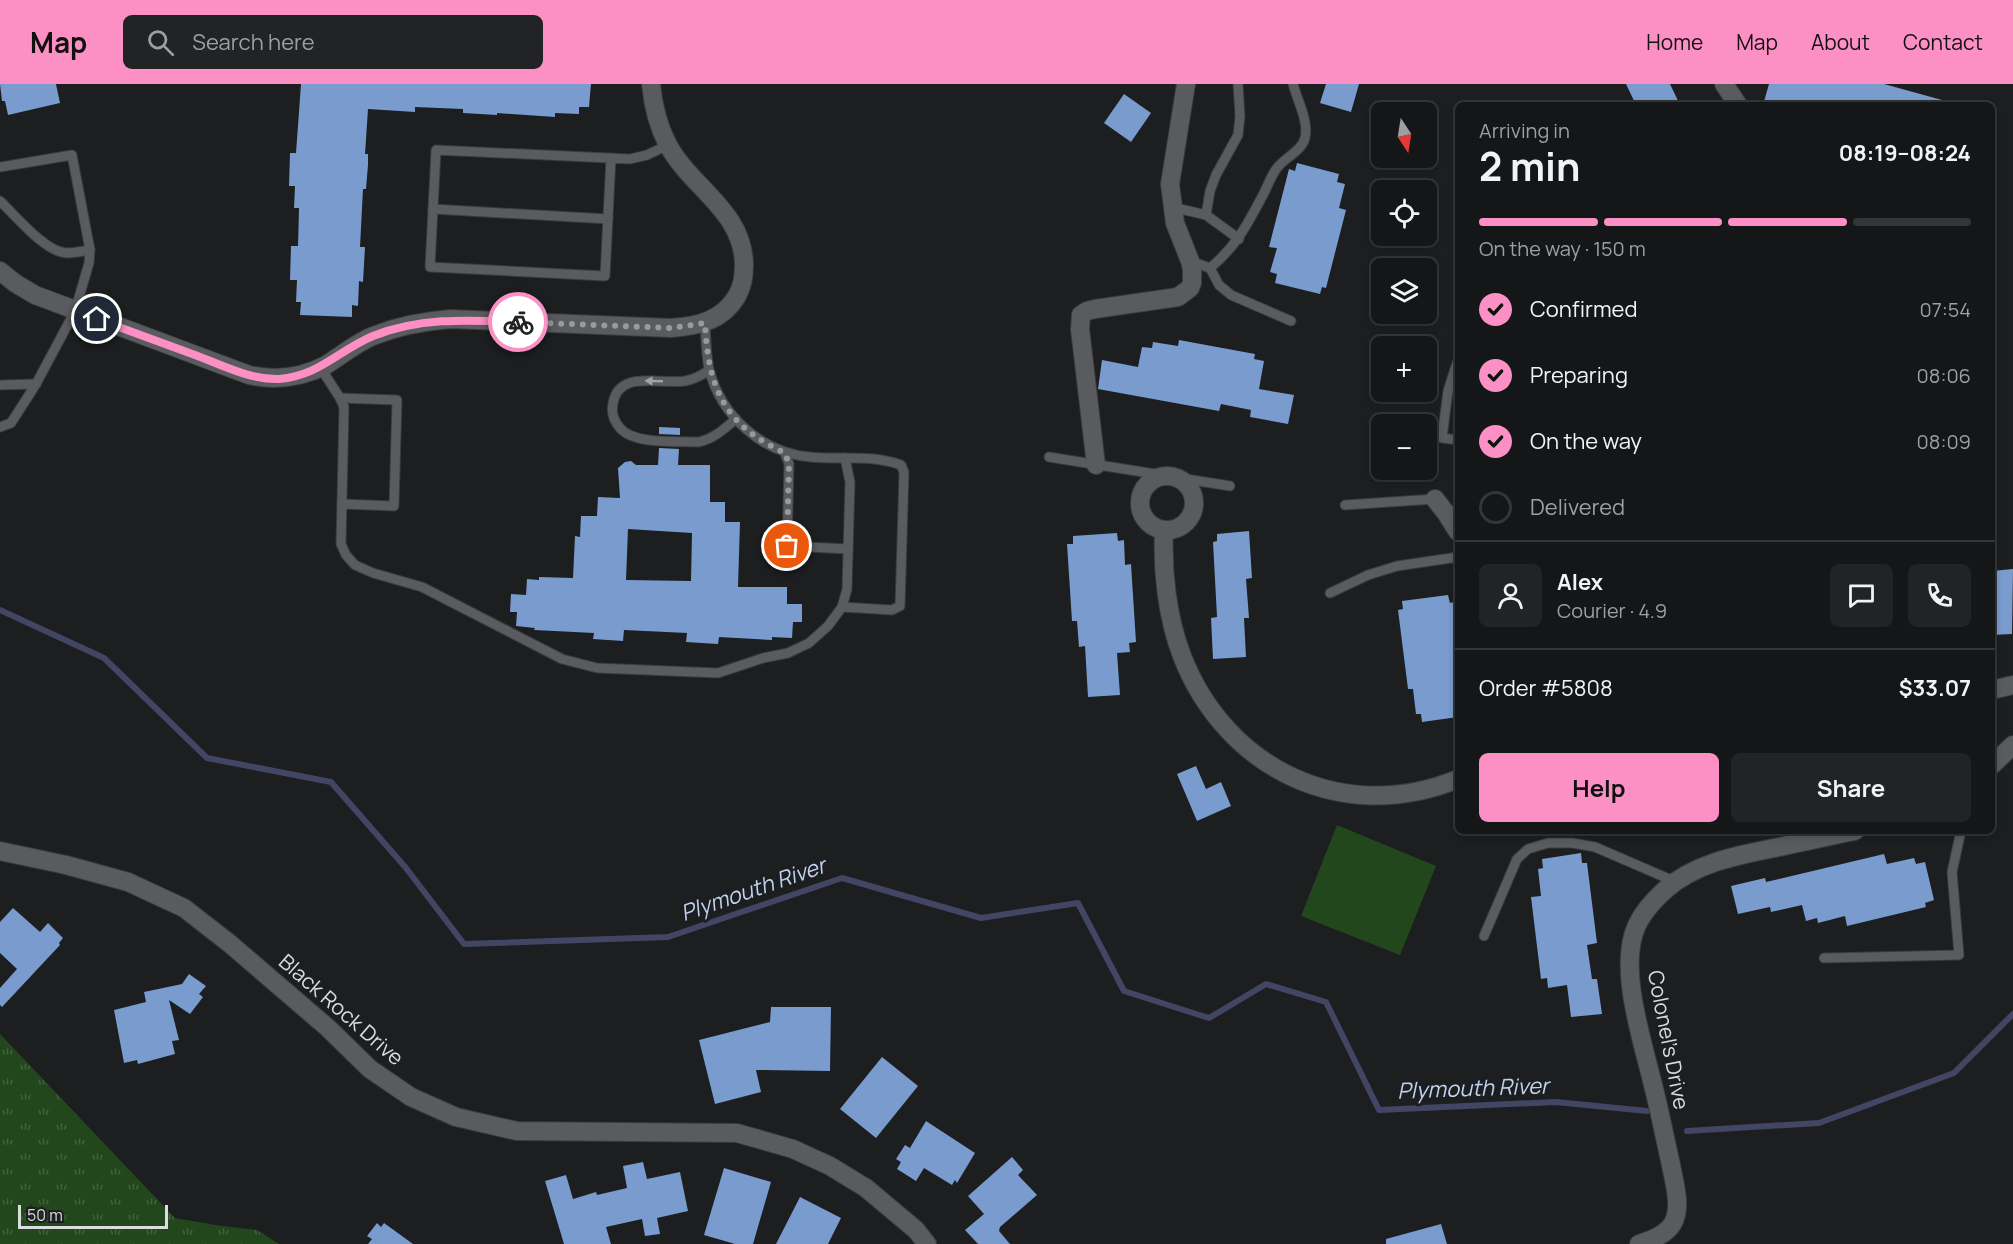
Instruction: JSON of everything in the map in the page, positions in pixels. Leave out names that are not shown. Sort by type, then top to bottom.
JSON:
[{"type":"street","points":[[0,271],[15,284],[35,295],[75,311],[249,375],[277,379],[310,373],[372,336],[427,321],[451,319],[671,328],[705,323],[720,316],[732,306],[740,291],[744,276],[741,242],[727,214],[680,162],[668,145],[654,107],[651,84]]},
{"type":"street","points":[[1096,465],[1080,328],[1081,315],[1087,310],[1178,297],[1190,288],[1192,283],[1190,261],[1175,223],[1172,207],[1171,172],[1186,84]]},
{"type":"street","points":[[1724,84],[1736,102]]},
{"type":"street","points":[[1171,477],[1179,479],[1191,491],[1194,508],[1185,524],[1164,530],[1151,525],[1145,518],[1141,510],[1141,501],[1143,492],[1154,480],[1171,477]]},
{"type":"street","points":[[1435,499],[1455,527]]},
{"type":"street","points":[[1164,530],[1170,611],[1182,656],[1209,706],[1235,737],[1251,751],[1265,763],[1284,774],[1337,792],[1384,796],[1431,788],[1455,780]]},
{"type":"street","points":[[1995,689],[2013,685]]},
{"type":"street","points":[[1995,762],[2013,745]]},
{"type":"street","name":"Colonel's Drive","points":[[1639,1244],[1654,1239],[1668,1230],[1674,1222],[1677,1210],[1676,1191],[1631,989],[1631,947],[1637,925],[1666,889],[1686,875],[1732,857],[1841,834]]},
{"type":"street","name":"Black Rock Drive","points":[[0,850],[128,882],[184,908],[229,943],[328,1028],[370,1069],[411,1097],[456,1117],[517,1131],[737,1133],[793,1149],[830,1166],[866,1188],[916,1230],[927,1244]]},
{"type":"lane","points":[[1206,215],[1213,183],[1238,135],[1240,116],[1238,84]]},
{"type":"lane","points":[[1210,268],[1226,255],[1239,239],[1276,169],[1286,157],[1299,149],[1305,140],[1303,117],[1293,84]]},
{"type":"lane","points":[[611,159],[604,276],[430,267],[436,150],[630,159],[668,145]]},
{"type":"lane","points":[[0,167],[72,155],[90,250],[89,263],[75,311],[36,384],[11,423],[0,427]]},
{"type":"lane","points":[[0,201],[53,249],[66,253],[90,250]]},
{"type":"lane","points":[[1172,207],[1206,215],[1239,239]]},
{"type":"lane","points":[[433,209],[608,219]]},
{"type":"lane","points":[[1190,261],[1210,268],[1220,285],[1231,295],[1291,321]]},
{"type":"lane","points":[[705,323],[709,370],[716,389],[747,431],[785,453],[810,457],[887,459],[901,465],[904,472],[900,606],[892,610],[842,607]]},
{"type":"lane","points":[[320,367],[344,407],[341,544],[346,555],[355,565],[373,573],[422,587],[562,659],[597,668],[718,673],[763,658],[788,653],[809,643],[828,626],[842,607],[847,589],[849,482],[845,458]]},
{"type":"lane","points":[[709,370],[696,379],[681,382],[640,380],[627,383],[618,390],[613,401],[612,413],[616,423],[624,433],[642,440],[699,441],[709,440],[736,419]]},
{"type":"lane","points":[[1455,378],[1448,391],[1442,438],[1455,440]]},
{"type":"lane","points":[[0,385],[36,384]]},
{"type":"lane","points":[[340,398],[397,400],[394,506],[342,504]]},
{"type":"lane","points":[[785,453],[789,464],[787,546],[848,549]]},
{"type":"lane","points":[[1049,458],[1230,486]]},
{"type":"lane","points":[[1345,505],[1435,499]]},
{"type":"lane","points":[[1330,593],[1368,575],[1397,566],[1455,557]]},
{"type":"lane","points":[[1824,958],[1959,955],[1952,872],[1960,834]]},
{"type":"lane","points":[[1484,936],[1517,859],[1528,849],[1548,843],[1572,843],[1595,847],[1676,882]]},
{"type":"green space","points":[[1337,825],[1436,866],[1400,955],[1301,916]]},
{"type":"green space","points":[[0,1034],[175,1218],[257,1230],[279,1244],[0,1244]]},
{"type":"building","points":[[0,84],[56,84],[60,103],[8,115],[5,101],[2,101]]},
{"type":"building","points":[[301,84],[591,84],[589,107],[579,107],[579,114],[555,113],[555,117],[463,113],[463,109],[415,107],[415,112],[368,109],[365,154],[368,154],[368,165],[366,189],[363,189],[360,247],[365,247],[363,282],[359,281],[358,306],[352,305],[352,317],[300,315],[301,302],[296,302],[297,280],[290,280],[291,246],[298,246],[299,208],[294,208],[295,186],[289,186],[290,153],[296,153]]},
{"type":"building","points":[[1326,84],[1359,84],[1351,112],[1320,103]]},
{"type":"building","points":[[1626,84],[1670,84],[1679,102],[1635,102]]},
{"type":"building","points":[[1769,84],[1884,84],[1942,100],[1942,102],[1764,102]]},
{"type":"building","points":[[1124,94],[1151,113],[1131,142],[1104,123]]},
{"type":"building","points":[[1297,163],[1339,174],[1337,182],[1345,184],[1339,208],[1346,210],[1326,288],[1322,287],[1320,294],[1275,283],[1277,274],[1270,272],[1277,248],[1269,247],[1289,169],[1295,171]]},
{"type":"building","points":[[1179,340],[1255,354],[1254,359],[1264,361],[1259,389],[1294,395],[1288,424],[1250,417],[1251,410],[1221,404],[1219,411],[1098,389],[1102,360],[1138,367],[1142,347],[1152,348],[1153,342],[1178,346]]},
{"type":"building","points":[[659,427],[680,428],[680,435],[659,434]]},
{"type":"building","points":[[659,448],[679,449],[678,465],[710,465],[710,502],[725,502],[725,522],[740,522],[738,587],[787,587],[787,604],[802,604],[802,622],[793,622],[792,638],[772,637],[772,640],[719,637],[718,644],[686,642],[687,633],[624,630],[623,641],[593,639],[594,633],[534,630],[535,628],[516,626],[517,612],[510,612],[511,594],[526,595],[527,579],[573,578],[575,536],[580,537],[581,516],[597,516],[598,497],[620,498],[618,468],[625,462],[631,461],[636,465],[658,465]],"holes":[[[628,529],[692,533],[691,581],[626,580]]]},
{"type":"building","points":[[1249,531],[1252,578],[1246,579],[1249,618],[1244,618],[1246,657],[1213,659],[1211,618],[1217,617],[1213,542],[1217,541],[1217,534]]},
{"type":"building","points":[[1117,533],[1118,541],[1124,540],[1125,565],[1131,564],[1136,642],[1129,643],[1130,652],[1117,653],[1120,695],[1088,697],[1085,646],[1079,647],[1077,621],[1072,621],[1067,544],[1073,544],[1073,536]]},
{"type":"building","points":[[2013,569],[2012,634],[1995,635],[1995,571]]},
{"type":"building","points":[[1448,595],[1450,603],[1454,602],[1455,717],[1422,722],[1421,714],[1416,714],[1413,689],[1408,689],[1398,610],[1403,609],[1402,601]]},
{"type":"building","points":[[1196,766],[1206,789],[1221,782],[1231,806],[1197,821],[1177,774]]},
{"type":"building","points":[[1581,853],[1582,863],[1587,863],[1597,943],[1587,945],[1592,979],[1597,979],[1602,1014],[1571,1017],[1567,985],[1548,988],[1547,978],[1541,979],[1531,897],[1541,896],[1538,869],[1543,868],[1542,859]]},
{"type":"building","points":[[1884,854],[1887,864],[1914,858],[1916,864],[1925,862],[1934,900],[1925,903],[1926,907],[1847,926],[1845,916],[1818,923],[1817,918],[1806,921],[1802,905],[1771,912],[1770,907],[1738,914],[1731,886],[1765,878],[1766,882]]},
{"type":"building","points":[[13,908],[40,932],[48,923],[63,938],[60,945],[2,1007],[0,988],[17,969],[0,953],[0,922]]},
{"type":"building","points":[[189,974],[206,986],[199,994],[203,997],[190,1014],[169,1000],[179,1040],[172,1041],[175,1054],[138,1064],[137,1060],[124,1063],[114,1010],[146,1002],[144,992],[182,984]]},
{"type":"building","points":[[771,1007],[831,1007],[830,1071],[756,1070],[761,1092],[715,1104],[699,1040],[770,1022]]},
{"type":"building","points":[[882,1057],[918,1086],[876,1138],[840,1109]]},
{"type":"building","points":[[926,1121],[975,1153],[957,1183],[955,1180],[952,1185],[924,1168],[916,1181],[897,1169],[901,1162],[896,1159],[905,1145],[910,1148]]},
{"type":"building","points":[[1012,1157],[1023,1170],[1018,1175],[1037,1195],[1000,1227],[999,1231],[1010,1244],[978,1244],[965,1230],[984,1214],[968,1196]]},
{"type":"building","points":[[643,1162],[647,1179],[680,1172],[688,1211],[657,1218],[660,1234],[645,1236],[642,1219],[606,1227],[611,1244],[564,1244],[545,1181],[566,1175],[573,1199],[596,1192],[597,1195],[627,1188],[623,1166]]},
{"type":"building","points":[[724,1168],[771,1182],[753,1244],[735,1244],[704,1235]]},
{"type":"building","points":[[800,1197],[841,1218],[828,1244],[776,1244]]},
{"type":"building","points":[[377,1223],[381,1227],[384,1223],[413,1244],[368,1244],[372,1239],[367,1236]]},
{"type":"building","points":[[1441,1224],[1447,1244],[1386,1244],[1386,1239]]},
{"type":"waterway","name":"Plymouth River","points":[[0,610],[104,658],[207,758],[331,782],[406,868],[464,944],[668,937],[842,878],[981,918],[1078,903],[1124,991],[1209,1018],[1266,984],[1326,1002],[1379,1110],[1556,1102],[1647,1111]]},
{"type":"waterway","name":"Plymouth River","points":[[1687,1131],[1819,1123],[1954,1073],[2013,1014]]},
{"type":"way so far","points":[[518,322],[671,328],[705,323],[709,370],[716,389],[731,413],[747,431],[765,444],[785,453],[789,464],[787,546]]},
{"type":"route","points":[[97,319],[249,375],[277,379],[310,373],[372,336],[400,327],[451,319],[518,322]]}]
